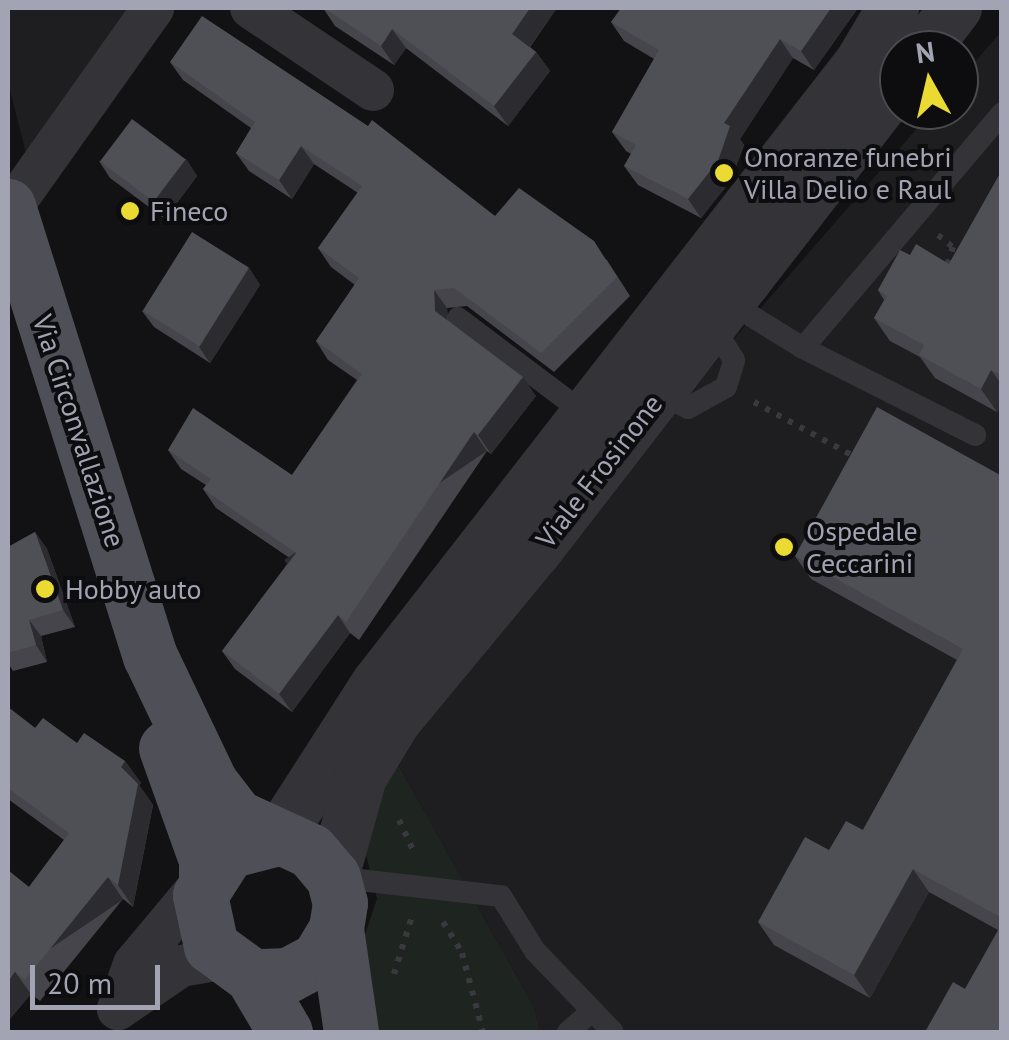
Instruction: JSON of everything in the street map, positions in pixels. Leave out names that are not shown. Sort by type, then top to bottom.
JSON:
[{"type":"main road","name":"Via Circonvallazione","points":[[8,208],[150,656],[210,782],[237,817],[311,851],[335,903]]},
{"type":"main road","name":"Via Circonvallazione","points":[[150,656],[162,736],[206,860],[202,930],[237,968],[285,1032]]},
{"type":"main road","points":[[206,878],[244,843],[278,838]]},
{"type":"main road","points":[[237,968],[304,969],[335,903]]},
{"type":"main road","points":[[335,903],[351,1032]]},
{"type":"street","points":[[8,208],[153,8]]},
{"type":"street","points":[[251,8],[374,90]]},
{"type":"street","name":"Viale Frosinone","points":[[711,302],[892,8]]},
{"type":"street","points":[[939,30],[956,8]]},
{"type":"street","name":"Viale Frosinone","points":[[335,903],[361,777],[518,535],[641,379],[879,105]]},
{"type":"street","name":"Viale Frosinone","points":[[278,838],[377,684],[518,535]]},
{"type":"street","points":[[109,1021],[134,964],[206,878]]},
{"type":"street","points":[[109,1021],[181,966],[237,968]]},
{"type":"lane","points":[[803,348],[1002,113]]},
{"type":"lane","points":[[711,302],[974,435]]},
{"type":"lane","points":[[641,379],[688,408],[726,387],[734,360],[711,302]]},
{"type":"lane","name":"Viale Frosinone","points":[[458,318],[604,425]]},
{"type":"lane","points":[[335,903],[501,896],[535,952],[613,1032]]},
{"type":"lane","points":[[568,1032],[592,1010]]},
{"type":"path","points":[[726,387],[873,468]]},
{"type":"shaded area","points":[[8,8],[128,8],[26,153],[8,83]]},
{"type":"shaded area","name":"Ospedale Ceccarini","points":[[1001,32],[1001,1032],[540,1032],[534,1007],[395,759],[738,334],[916,130],[979,130],[979,57]]},
{"type":"shaded area","points":[[395,759],[534,1007],[540,1032],[366,1032],[355,964],[377,899],[363,843]]},
{"type":"building","points":[[324,8],[530,8],[512,34],[536,52],[494,106],[392,29],[381,46]]},
{"type":"building","points":[[621,8],[831,8],[801,51],[780,39],[724,123],[730,126],[718,161],[688,199],[624,166],[636,145],[612,132],[659,50],[611,22]]},
{"type":"building","points":[[202,16],[368,126],[372,120],[495,216],[519,188],[594,241],[617,277],[541,353],[454,288],[434,290],[435,311],[523,377],[478,435],[474,432],[346,622],[338,615],[279,694],[222,651],[296,553],[203,489],[211,479],[168,450],[193,408],[292,475],[362,374],[316,341],[359,278],[318,248],[362,186],[301,146],[279,180],[236,153],[255,122],[170,62]]},
{"type":"building","points":[[132,119],[186,159],[154,202],[100,161]]},
{"type":"building","points":[[1002,170],[1002,373],[991,370],[981,389],[919,355],[924,345],[874,318],[887,296],[878,290],[900,250],[910,255],[916,244],[949,264]]},
{"type":"building","points":[[192,232],[249,268],[200,346],[143,311]]},
{"type":"building","points":[[877,407],[1002,476],[1002,918],[913,869],[854,975],[758,922],[805,837],[829,850],[846,821],[863,830],[963,649],[795,556]]},
{"type":"building","points":[[35,532],[63,610],[29,620],[36,645],[8,653],[8,547]]},
{"type":"building","points":[[8,707],[35,728],[43,718],[77,743],[84,733],[125,761],[121,767],[138,784],[118,885],[108,877],[25,980],[15,972],[8,982],[8,870],[29,887],[69,833],[8,788]]},
{"type":"building","points":[[1002,924],[1002,1032],[925,1032],[953,982],[965,989]]},
{"type":"place","name":"Onoranze funebri Villa Delio e Raul","points":[[724,173]]},
{"type":"place","name":"Fineco","points":[[130,211]]},
{"type":"place","name":"Ospedale Ceccarini","points":[[784,547]]},
{"type":"place","name":"Hobby auto","points":[[45,589]]}]
